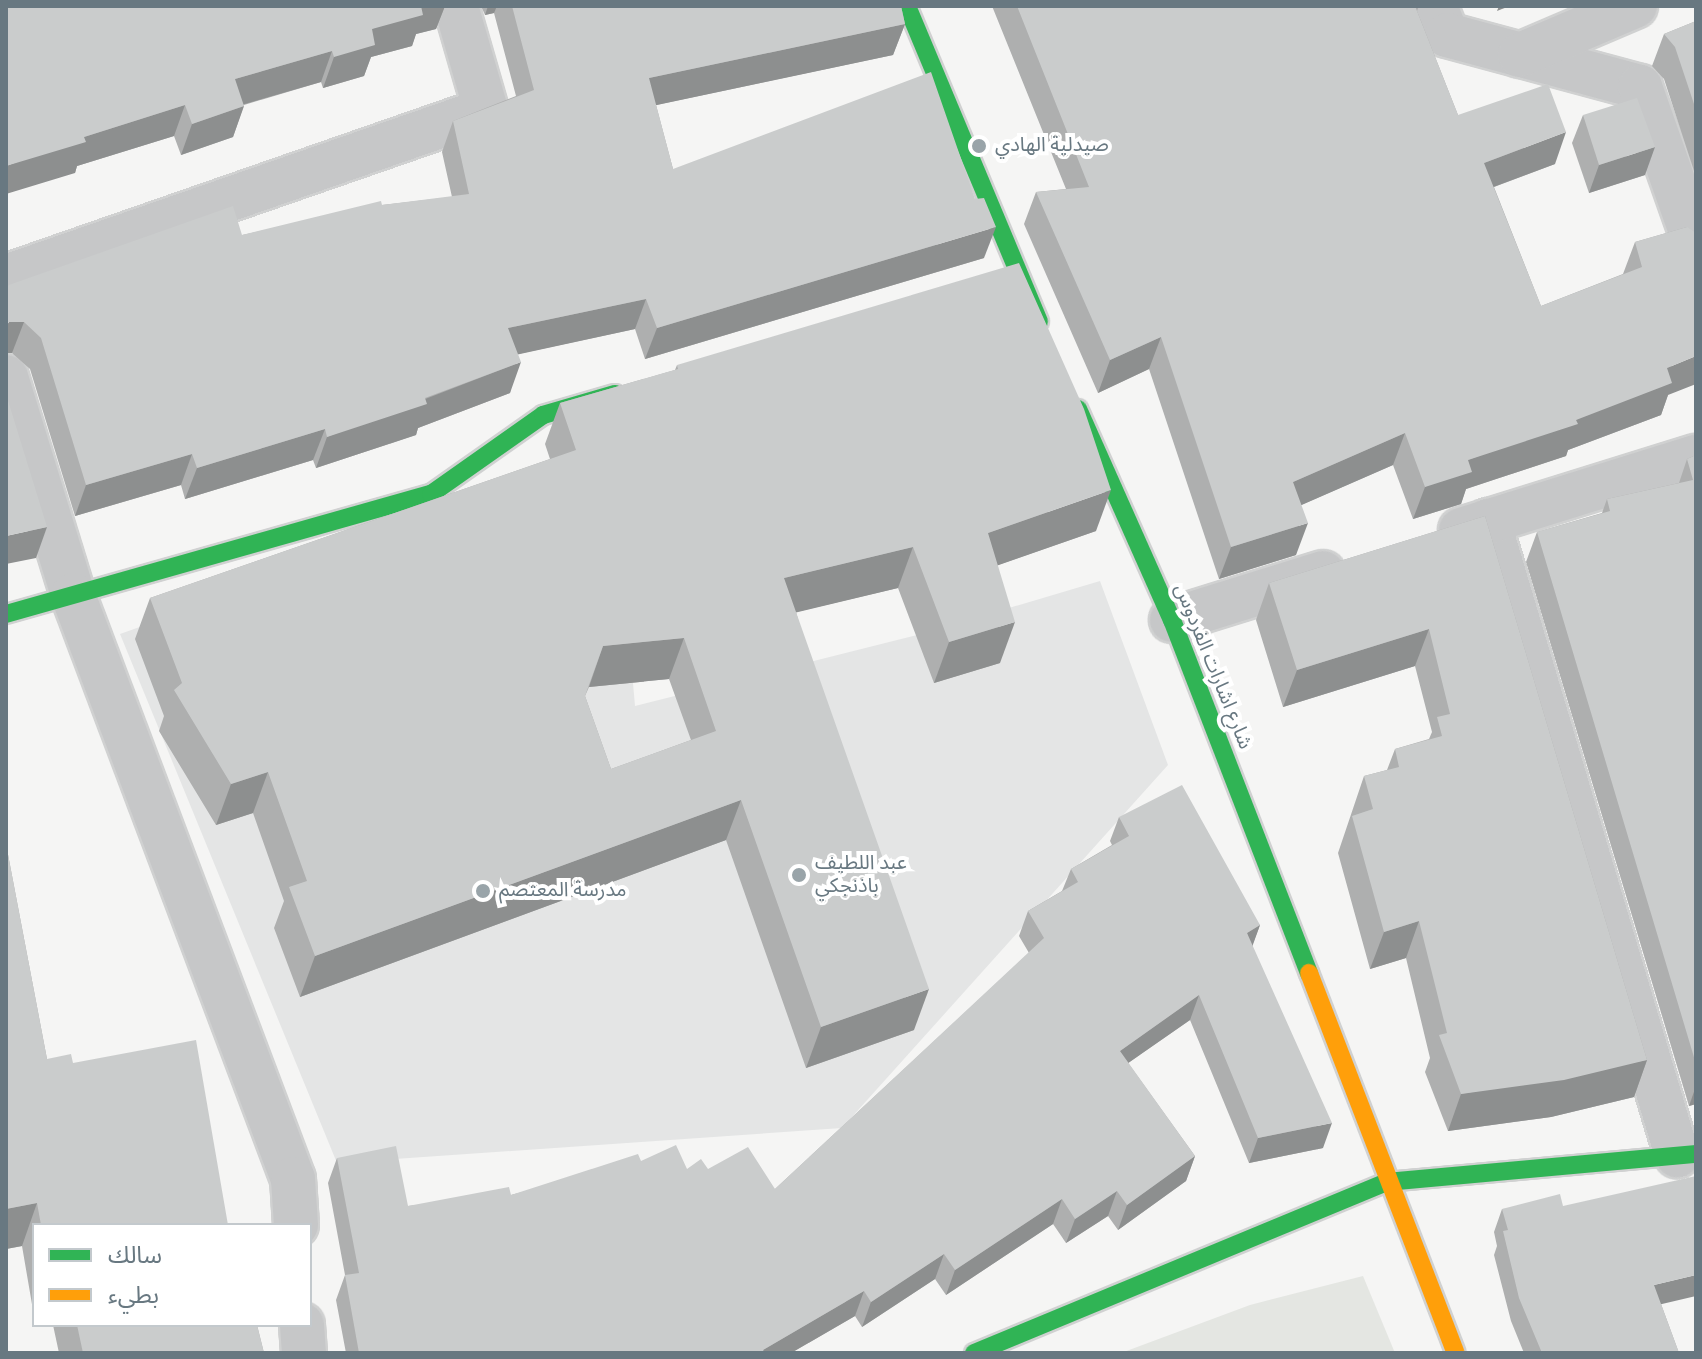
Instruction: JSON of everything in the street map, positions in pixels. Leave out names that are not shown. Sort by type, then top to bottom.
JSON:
[{"type":"street","points":[[6,277],[486,110],[456,6]]},
{"type":"street","points":[[907,6],[1010,276],[1050,346]]},
{"type":"street","points":[[1435,6],[1447,35],[1640,87],[1696,246]]},
{"type":"street","points":[[1520,55],[1635,6]]},
{"type":"street","points":[[6,377],[73,595],[293,1179],[296,1223]]},
{"type":"street","points":[[6,614],[431,494],[543,415],[635,388]]},
{"type":"street","name":"شارع اشارات الفردوس","points":[[1069,389],[1172,620],[1387,1182],[1456,1353]]},
{"type":"street","points":[[1428,540],[1696,457]]},
{"type":"street","points":[[974,1353],[1387,1182],[1686,1155],[1488,521]]},
{"type":"street","points":[[1172,620],[1368,559]]},
{"type":"street","points":[[302,1327],[304,1353]]},
{"type":"shaded area","points":[[544,483],[611,626],[633,683],[635,706],[925,633],[1100,581],[1168,765],[842,1128],[337,1163],[120,634]]},
{"type":"shaded area","points":[[1363,1276],[1395,1353],[1121,1353],[1250,1305]]},
{"type":"building","points":[[6,6],[421,6],[423,15],[372,29],[375,45],[334,57],[332,51],[235,79],[244,106],[192,124],[185,105],[84,137],[86,142],[6,166]]},
{"type":"building","points":[[512,6],[901,6],[905,24],[649,78],[673,169],[931,72],[975,199],[984,198],[996,227],[657,328],[646,299],[508,328],[521,362],[425,398],[427,404],[327,437],[325,429],[197,468],[192,454],[86,485],[41,338],[24,322],[9,322],[6,326],[6,286],[233,206],[242,235],[381,201],[382,205],[469,194],[453,121],[534,90]]},
{"type":"building","points":[[1017,6],[1415,6],[1458,115],[1548,84],[1566,132],[1484,163],[1541,306],[1642,267],[1635,242],[1687,227],[1696,233],[1696,356],[1667,368],[1672,383],[1576,420],[1578,424],[1468,460],[1472,472],[1425,487],[1405,433],[1293,482],[1308,523],[1231,547],[1161,337],[1110,360],[1036,192],[1089,187]]},
{"type":"building","points":[[1696,21],[1696,110],[1675,47],[1664,34]]},
{"type":"building","points":[[1637,98],[1655,147],[1599,165],[1583,115]]},
{"type":"building","points":[[1019,263],[1084,409],[1111,490],[988,533],[1015,622],[949,642],[913,547],[784,578],[929,989],[821,1027],[741,800],[315,956],[289,887],[307,881],[268,772],[231,784],[174,690],[182,683],[150,598],[576,450],[560,403],[678,369],[677,365]],"holes":[[[684,638],[716,731],[611,769],[585,696],[603,646]]]},
{"type":"building","points":[[6,394],[47,527],[6,536]]},
{"type":"building","points":[[1696,455],[1696,1064],[1537,532],[1610,511],[1607,499],[1693,480],[1687,459]]},
{"type":"building","points":[[1485,516],[1647,1060],[1564,1080],[1461,1094],[1439,1035],[1447,1033],[1419,921],[1384,932],[1352,816],[1373,809],[1364,776],[1399,767],[1395,749],[1442,736],[1437,717],[1450,714],[1429,629],[1297,670],[1269,583]]},
{"type":"building","points":[[1182,785],[1260,925],[1247,933],[1332,1123],[1258,1138],[1199,995],[1120,1051],[1195,1156],[1127,1205],[1117,1191],[1075,1219],[1062,1199],[955,1270],[944,1254],[871,1302],[864,1291],[763,1350],[765,1353],[359,1353],[345,1275],[359,1273],[337,1158],[396,1146],[408,1206],[509,1187],[511,1195],[638,1154],[641,1161],[676,1145],[687,1169],[701,1159],[708,1169],[748,1147],[775,1189],[1044,938],[1028,911],[1078,882],[1071,869],[1129,836],[1119,817]]},
{"type":"building","points":[[6,844],[47,1059],[71,1054],[73,1063],[196,1040],[228,1223],[41,1223],[37,1203],[6,1209]]},
{"type":"building","points":[[1696,1176],[1696,1275],[1654,1285],[1679,1353],[1542,1353],[1519,1298],[1503,1231],[1508,1230],[1502,1209],[1560,1194],[1563,1206]]},
{"type":"building","points":[[77,1327],[258,1327],[264,1353],[83,1353]]},
{"type":"traffic: fast","points":[[907,6],[1039,321]]},
{"type":"traffic: fast","points":[[6,614],[431,494],[543,415],[615,394]]},
{"type":"traffic: fast","points":[[1078,409],[1172,620],[1309,973]]},
{"type":"traffic: fast","points":[[974,1353],[1387,1182],[1696,1154]]},
{"type":"traffic: slow","points":[[1309,973],[1456,1353]]},
{"type":"place","name":"صيدلية الهادي","points":[[979,146]]},
{"type":"place","name":"عبد اللطيف باذنجكي","points":[[799,875]]},
{"type":"place","name":"مدرسة المعتصم","points":[[483,891]]}]
